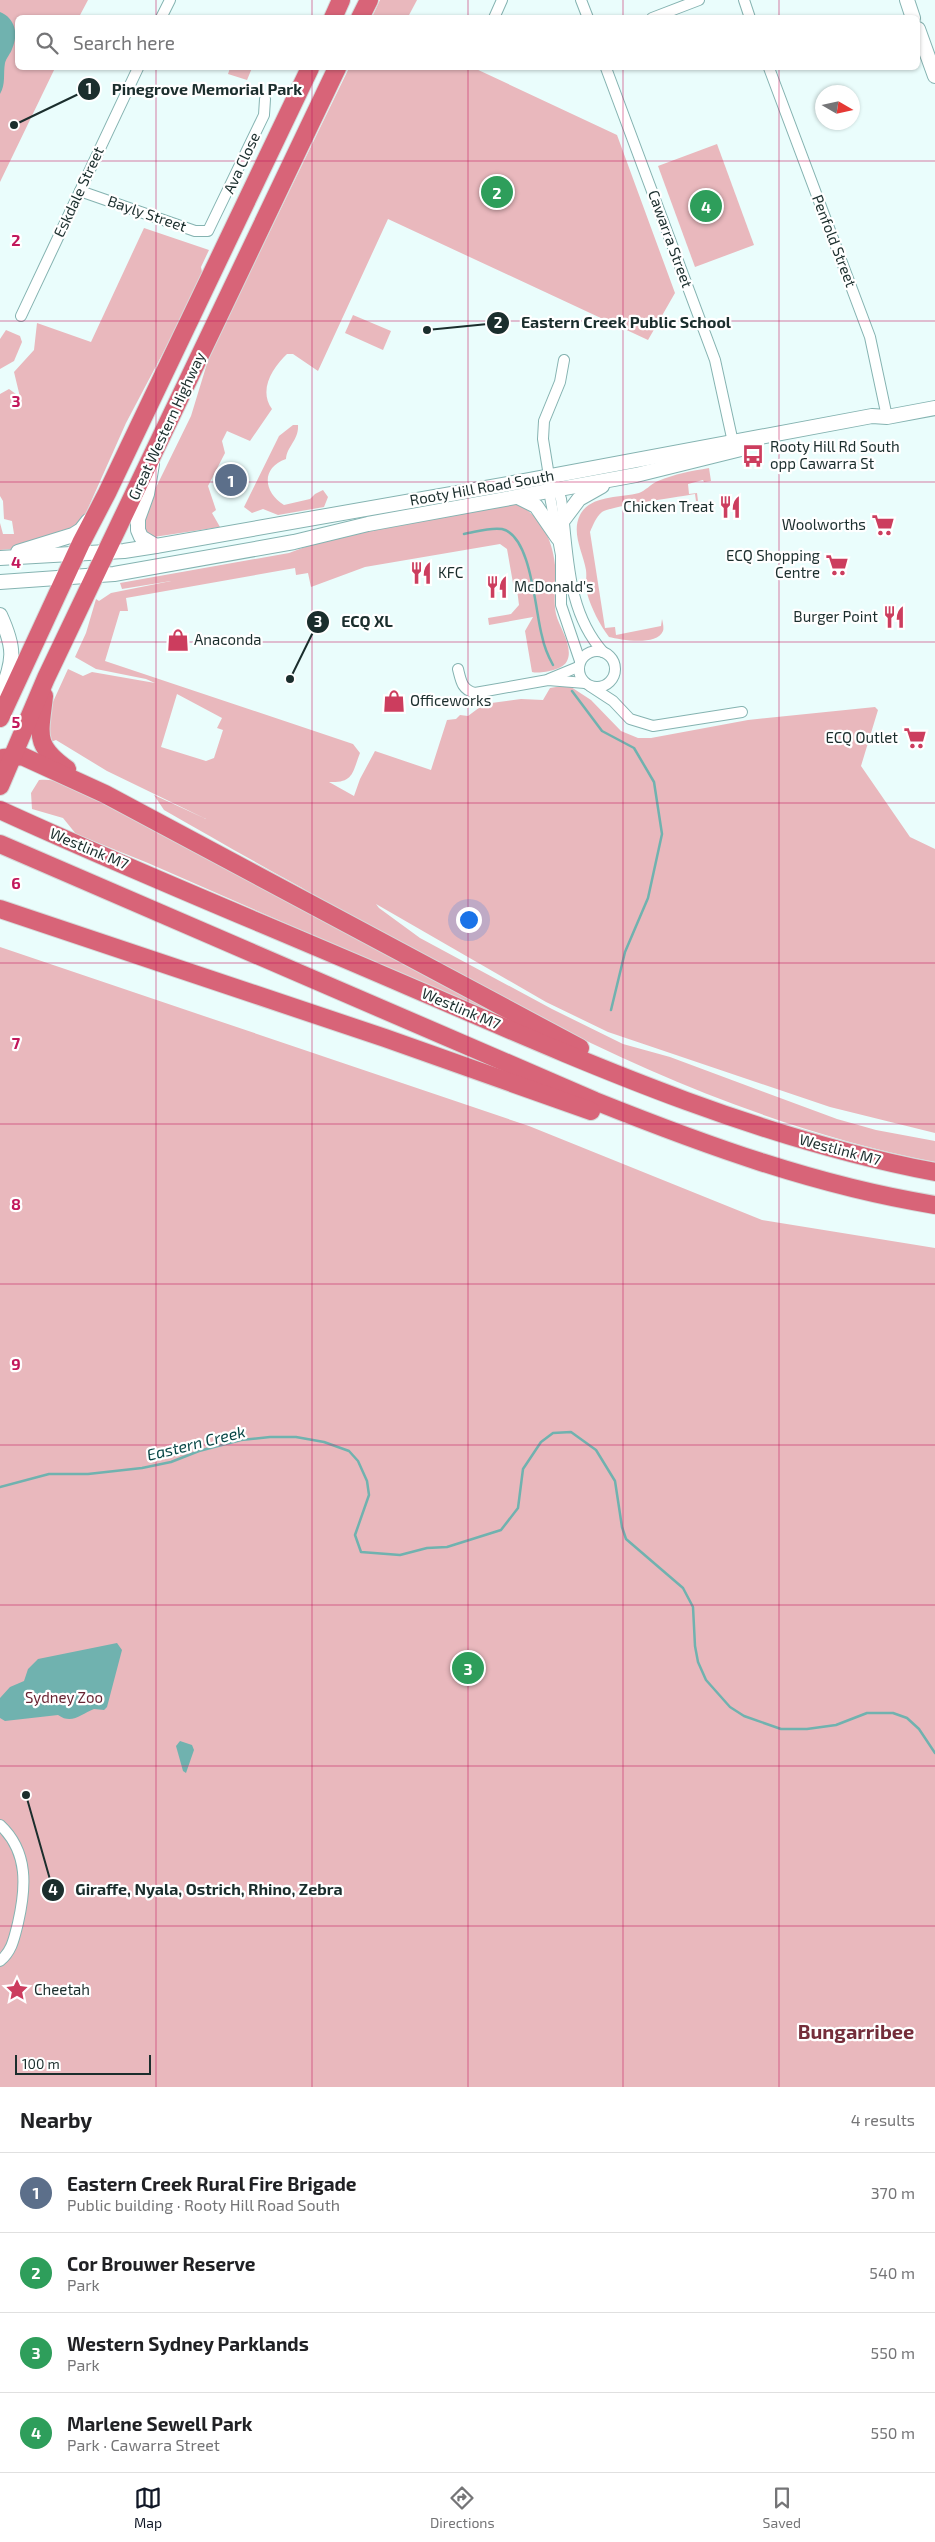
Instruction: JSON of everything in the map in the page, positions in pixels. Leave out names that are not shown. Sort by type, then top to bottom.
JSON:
[{"type":"highway","points":[[334,15],[341,0]]},
{"type":"highway","points":[[362,15],[369,0]]},
{"type":"highway","name":"Great Western Highway","points":[[0,718],[65,578],[309,70]]},
{"type":"highway","name":"Great Western Highway","points":[[0,786],[6,758],[154,455],[335,70]]},
{"type":"highway","points":[[46,678],[40,729],[43,745],[51,758],[105,794]]},
{"type":"highway","points":[[6,758],[27,758],[105,794],[278,885],[376,940],[599,1057],[653,1090]]},
{"type":"highway","name":"Westlink M7","points":[[0,810],[653,1090],[794,1138],[884,1162],[935,1172]]},
{"type":"highway","name":"Westlink M7","points":[[2,845],[595,1102],[690,1139],[796,1173],[935,1205]]},
{"type":"highway","points":[[0,909],[385,1038],[637,1128],[690,1139]]},
{"type":"highway","points":[[0,917],[58,936],[137,955]]},
{"type":"main road","points":[[907,0],[912,15]]},
{"type":"main road","points":[[920,35],[935,76]]},
{"type":"main road","name":"Rooty Hill Road South","points":[[0,557],[76,555],[156,546],[549,476],[876,424],[887,417],[935,408]]},
{"type":"main road","name":"Rooty Hill Road South","points":[[0,582],[96,575],[294,542],[368,524],[613,479],[734,446]]},
{"type":"main road","points":[[154,455],[147,494],[137,525],[141,537],[156,546]]},
{"type":"main road","points":[[564,519],[578,499],[613,479]]},
{"type":"main road","points":[[0,557],[52,542],[78,532],[107,492]]},
{"type":"main road","points":[[518,497],[528,500],[536,506],[558,538]]},
{"type":"main road","points":[[0,615],[12,652],[11,666],[0,697]]},
{"type":"street","points":[[162,15],[170,0]]},
{"type":"street","points":[[495,15],[502,0]]},
{"type":"street","points":[[581,0],[587,15]]},
{"type":"street","points":[[660,15],[698,0]]},
{"type":"street","points":[[744,0],[749,15]]},
{"type":"street","name":"Eskdale Street","points":[[21,316],[137,70]]},
{"type":"street","name":"Cawarra Street","points":[[607,70],[715,360],[734,446]]},
{"type":"street","name":"Penfold Street","points":[[770,70],[870,337],[887,417]]},
{"type":"street","name":"Ava Close","points":[[212,226],[264,115],[265,99]]},
{"type":"street","name":"Bayly Street","points":[[80,191],[195,231],[204,233],[212,226]]},
{"type":"street","points":[[458,669],[462,686],[468,691],[475,693],[548,680],[603,686],[612,678],[615,671],[613,661],[588,633],[576,607],[564,519],[549,476],[543,439],[544,421],[560,382],[564,360]]},
{"type":"street","points":[[554,490],[562,564],[561,605],[579,664],[581,678],[613,701],[622,713],[635,721],[658,726],[742,712]]},
{"type":"street","points":[[548,680],[579,664],[592,651],[603,652]]},
{"type":"street","points":[[612,678],[613,701]]},
{"type":"street","points":[[0,1825],[16,1844],[22,1860],[24,1889],[11,1949],[0,1962]]},
{"type":"green space","points":[[0,0],[88,0],[80,15],[15,15],[15,70],[54,70],[0,182]]},
{"type":"green space","points":[[380,0],[417,0],[409,15],[373,15]]},
{"type":"green space","points":[[229,70],[251,70],[247,80],[228,74]]},
{"type":"green space","points":[[348,70],[478,70],[617,135],[675,293],[648,340],[388,219],[318,371],[293,354],[287,354],[277,365],[269,379],[266,394],[272,409],[250,441],[227,431],[222,441],[225,453],[208,486],[216,510],[212,513],[220,527],[154,537],[145,531],[141,518],[191,416],[209,357]]},
{"type":"green space","points":[[717,144],[754,245],[695,267],[658,166]]},
{"type":"green space","points":[[144,228],[209,250],[201,267],[203,277],[126,423],[85,515],[77,528],[67,534],[66,530],[60,531],[60,536],[12,549],[0,550],[0,523],[3,534],[14,534],[12,521],[4,519],[3,501],[0,496],[0,394],[9,389],[20,397],[14,372],[34,350],[37,323],[91,342]]},
{"type":"green space","points":[[353,315],[391,331],[383,350],[345,333]]},
{"type":"green space","points":[[6,330],[20,336],[22,342],[14,361],[0,369],[0,339]]},
{"type":"green space","points":[[293,425],[298,425],[297,435],[288,450],[286,459],[272,468],[269,474],[269,488],[277,500],[284,505],[310,499],[323,490],[328,497],[324,507],[278,515],[263,509],[252,513],[244,507],[279,436]]},
{"type":"green space","points":[[709,468],[711,481],[704,482],[703,480],[688,484],[689,494],[697,493],[698,501],[696,501],[695,494],[646,502],[602,512],[596,519],[590,532],[605,628],[615,627],[616,635],[661,626],[662,619],[663,625],[663,631],[654,639],[638,641],[609,637],[596,616],[587,593],[586,570],[577,536],[580,515],[591,504],[606,498],[639,493],[655,482],[683,473]]},
{"type":"green space","points":[[515,502],[525,508],[540,523],[550,542],[556,575],[555,609],[569,650],[567,661],[561,667],[551,671],[532,672],[525,631],[533,617],[489,625],[488,618],[511,614],[519,605],[507,549],[500,544],[365,567],[311,587],[308,573],[296,575],[295,568],[126,598],[128,611],[120,611],[105,661],[353,744],[360,753],[353,772],[343,781],[329,782],[354,796],[360,779],[375,751],[431,770],[447,720],[456,719],[460,715],[468,716],[484,704],[521,699],[543,700],[550,688],[568,685],[591,700],[621,731],[638,738],[651,738],[748,720],[875,707],[878,710],[861,766],[910,837],[935,849],[935,1133],[830,1107],[608,1032],[546,1002],[376,904],[420,938],[552,1009],[623,1044],[670,1057],[837,1119],[876,1130],[935,1141],[935,1162],[871,1148],[749,1110],[631,1062],[516,1006],[387,939],[164,810],[154,795],[206,819],[107,771],[56,740],[48,743],[47,715],[68,669],[83,676],[92,672],[155,683],[146,679],[96,669],[75,657],[86,633],[96,599],[99,601],[111,593],[171,581],[122,589],[120,583],[289,553],[329,538]],"holes":[[[177,694],[222,718],[217,728],[223,730],[214,758],[206,761],[161,747]]]},
{"type":"green space","points":[[39,780],[59,782],[88,794],[494,1010],[493,1014],[148,863],[76,834],[63,818],[32,809],[31,793]]},
{"type":"green space","name":"Sydney Zoo","points":[[0,947],[529,1126],[762,1220],[935,1248],[935,2087],[0,2087]]},
{"type":"water","points":[[0,12],[12,22],[15,38],[6,59],[4,83],[0,94]]},
{"type":"water","points":[[117,1643],[122,1650],[107,1707],[104,1710],[94,1709],[72,1719],[63,1718],[58,1715],[5,1721],[0,1718],[0,1698],[10,1687],[24,1681],[28,1669],[38,1659]]},
{"type":"water","points":[[180,1741],[192,1745],[194,1750],[186,1773],[183,1771],[176,1746]]},
{"type":"waterway","points":[[464,534],[488,529],[502,529],[512,535],[520,545],[531,576],[544,643],[553,665]]},
{"type":"waterway","points":[[572,691],[602,731],[634,748],[654,782],[662,834],[648,898],[625,952],[611,1010]]},
{"type":"waterway","name":"Eastern Creek","points":[[0,1487],[49,1474],[88,1474],[142,1468],[171,1462],[199,1451],[241,1440],[296,1437],[324,1442],[349,1451],[358,1461],[367,1481],[369,1495],[355,1535],[361,1552],[400,1555],[427,1548],[447,1547],[501,1530],[518,1508],[523,1469],[541,1442],[553,1433],[571,1432],[596,1450],[615,1481],[622,1527],[626,1539],[683,1588],[693,1607],[695,1646],[698,1662],[706,1680],[730,1707],[744,1716],[781,1729],[807,1729],[836,1725],[867,1713],[893,1713],[907,1718],[919,1729],[935,1753]]},
{"type":"place","name":"Pinegrove Memorial Park","points":[[14,125]]},
{"type":"place","name":"Cor Brouwer Reserve","points":[[497,192]]},
{"type":"place","name":"Marlene Sewell Park","points":[[706,206]]},
{"type":"place","name":"Eastern Creek Public School","points":[[427,330]]},
{"type":"place","name":"Rooty Hill Rd South opp Cawarra St","points":[[753,456]]},
{"type":"place","name":"Eastern Creek Rural Fire Brigade","points":[[231,480]]},
{"type":"place","name":"Chicken Treat","points":[[730,507]]},
{"type":"place","name":"Woolworths","points":[[883,525]]},
{"type":"place","name":"ECQ Shopping Centre","points":[[837,565]]},
{"type":"place","name":"KFC","points":[[421,573]]},
{"type":"place","name":"McDonald's","points":[[497,587]]},
{"type":"place","name":"Burger Point","points":[[894,617]]},
{"type":"place","name":"Anaconda","points":[[178,640]]},
{"type":"place","name":"ECQ XL","points":[[290,679]]},
{"type":"place","name":"Officeworks","points":[[394,701]]},
{"type":"place","name":"ECQ Outlet","points":[[915,738]]},
{"type":"place","name":"Western Sydney Parklands","points":[[468,1668]]},
{"type":"place","name":"Giraffe, Nyala, Ostrich, Rhino, Zebra","points":[[26,1795]]},
{"type":"place","name":"Cheetah","points":[[17,1990]]},
{"type":"district","name":"Bungarribee","points":[[856,2032]]}]
